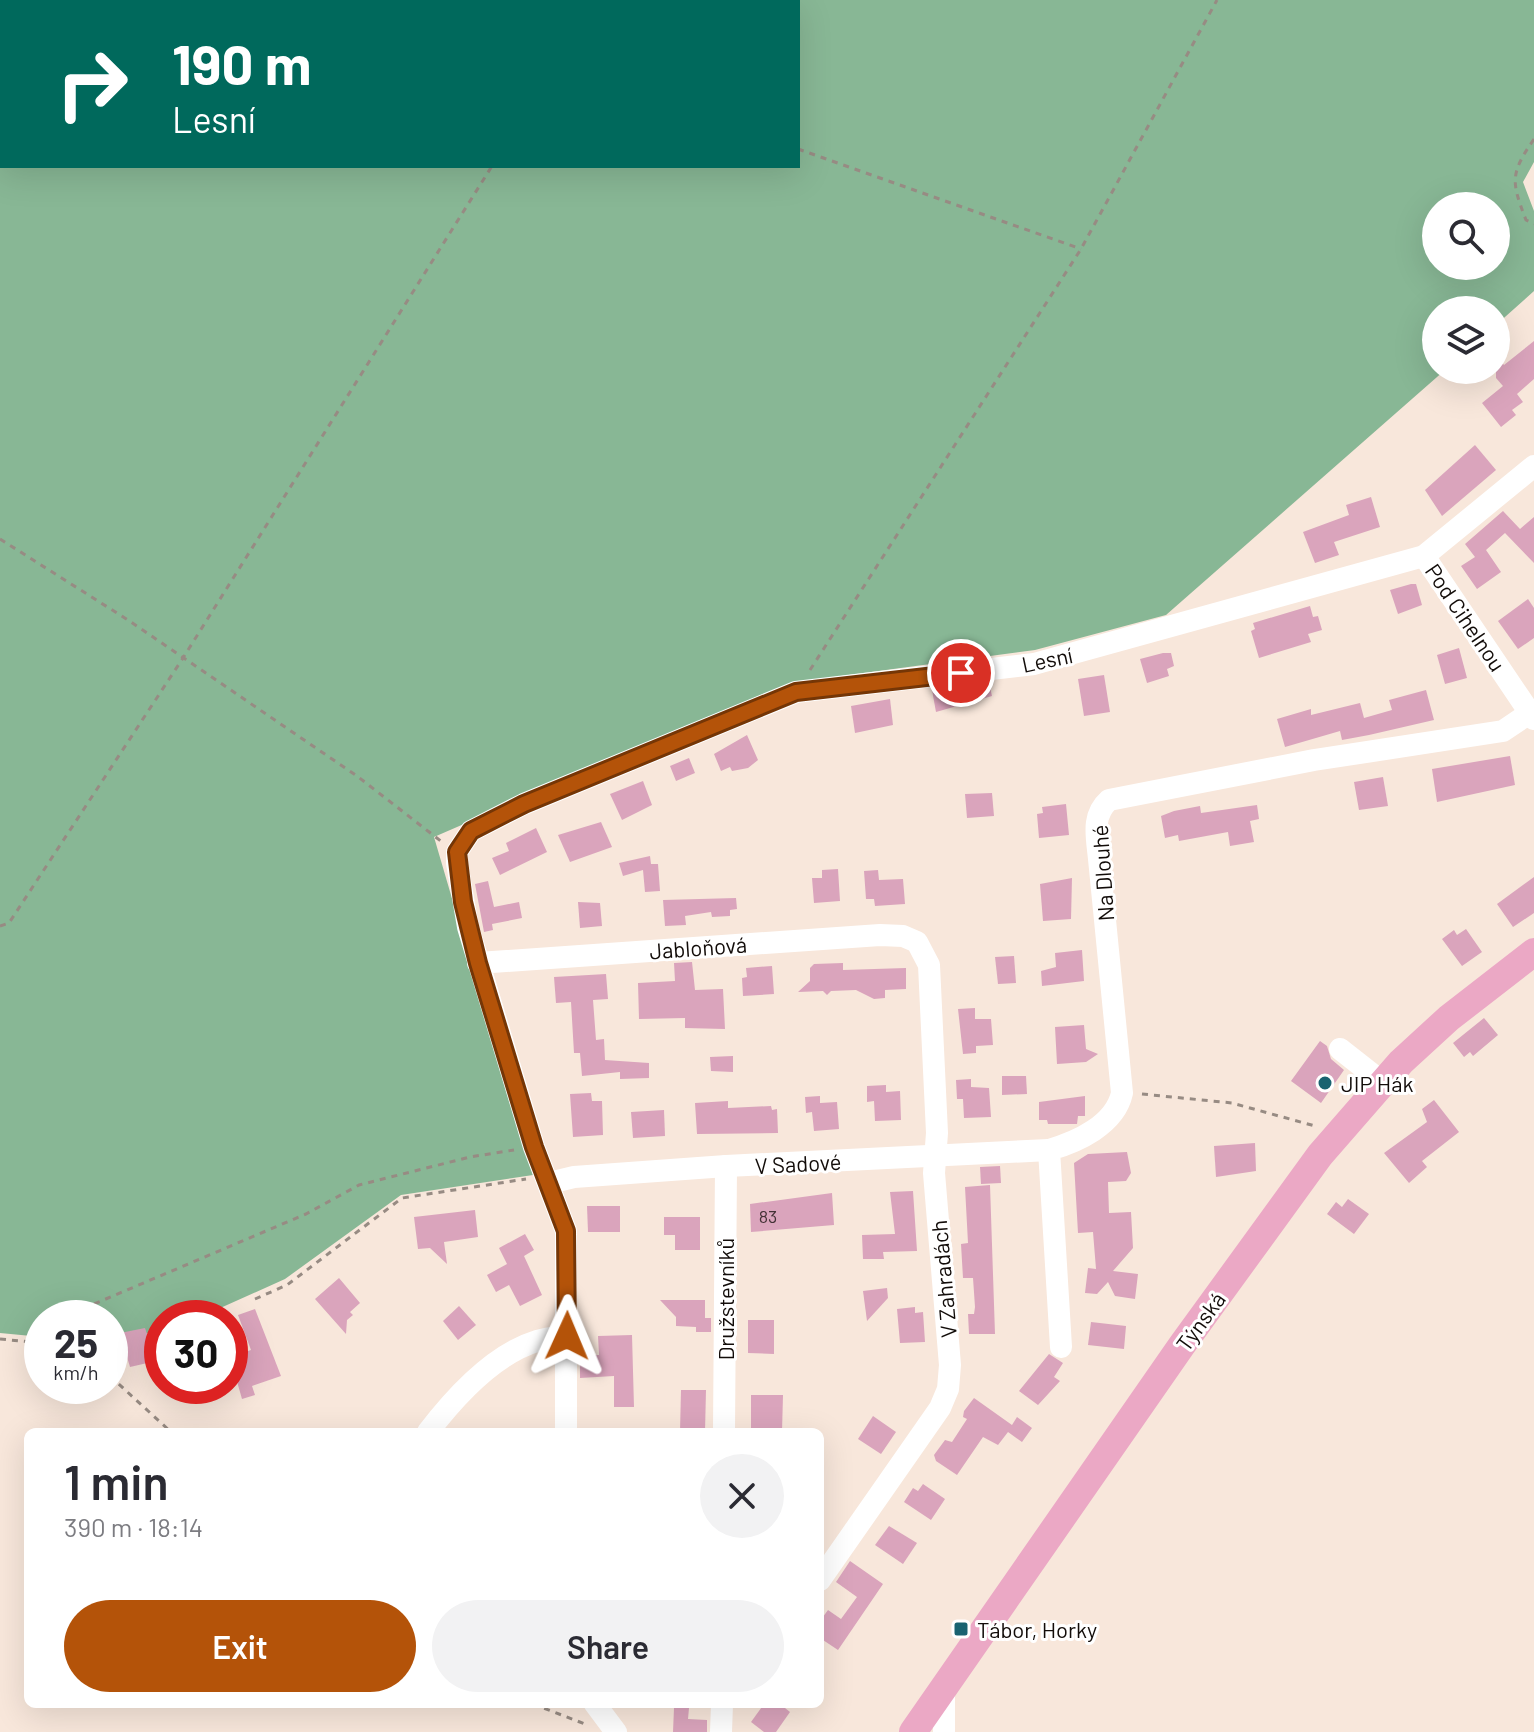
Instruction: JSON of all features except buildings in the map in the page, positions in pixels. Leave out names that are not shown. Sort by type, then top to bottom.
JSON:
[{"type":"main road","name":"Týnská","points":[[913,1732],[1182,1345],[1320,1155],[1382,1082],[1449,1018],[1534,952]]},
{"type":"street","points":[[1424,556],[1534,466]]},
{"type":"street","name":"Lesní","points":[[457,852],[471,831],[524,804],[796,692],[1034,664],[1210,618],[1424,556]]},
{"type":"street","name":"Pod Cihelnou","points":[[1424,556],[1533,714]]},
{"type":"street","name":"Na Dlouhé","points":[[1122,1093],[1099,859],[1096,820],[1099,808],[1109,800],[1183,784],[1503,731],[1533,714]]},
{"type":"street","points":[[457,852],[463,902],[478,963],[534,1147],[561,1212],[567,1240],[566,1428]]},
{"type":"street","name":"Jabloňová","points":[[478,963],[880,935],[903,936],[917,942]]},
{"type":"street","name":"V Zahradách","points":[[824,1574],[940,1408],[948,1389],[950,1365],[936,1156],[931,981],[925,952],[917,942]]},
{"type":"street","points":[[1340,1049],[1382,1082]]},
{"type":"street","points":[[1061,1347],[1049,1150],[1088,1135],[1114,1111],[1122,1093]]},
{"type":"street","name":"V Sadové","points":[[547,1180],[726,1166],[1049,1150]]},
{"type":"street","name":"Družstevníků","points":[[724,1428],[726,1166]]},
{"type":"street","points":[[431,1428],[448,1407],[499,1362],[536,1341],[567,1336]]},
{"type":"street","points":[[944,1688],[944,1732]]},
{"type":"street","points":[[594,1715],[616,1732]]},
{"type":"path","points":[[796,692],[1081,249],[1217,0]]},
{"type":"path","points":[[1534,139],[1515,167],[1514,189],[1526,220],[1534,224]]},
{"type":"path","points":[[800,150],[1081,249]]},
{"type":"path","points":[[0,926],[9,923],[183,658],[491,168]]},
{"type":"path","points":[[0,539],[357,776],[433,837],[457,852]]},
{"type":"path","points":[[1122,1093],[1232,1103],[1320,1127]]},
{"type":"path","points":[[104,1300],[293,1220],[359,1185],[470,1157],[534,1147]]},
{"type":"path","points":[[255,1299],[287,1285],[402,1198],[547,1180]]},
{"type":"path","points":[[0,1339],[24,1340]]},
{"type":"path","points":[[128,1393],[167,1428]]},
{"type":"path","points":[[555,1708],[594,1715]]},
{"type":"green space","points":[[800,0],[1534,0],[1534,162],[1523,182],[1534,211],[1534,291],[1510,312],[1510,296],[1422,296],[1422,384],[1429,384],[1166,615],[1035,650],[804,681],[766,693],[434,837],[533,1175],[401,1195],[285,1279],[238,1300],[144,1300],[144,1334],[128,1338],[128,1300],[24,1300],[24,1335],[0,1333],[0,168],[800,168]]},
{"type":"place","name":"JIP Hák","points":[[1325,1083]]},
{"type":"place","name":"Tábor, Horky","points":[[961,1629]]},
{"type":"route","points":[[567,1336],[569,1272],[566,1231],[556,1198],[540,1166],[478,963],[457,863],[457,852],[464,840],[471,831],[524,804],[796,692],[961,673]]}]
